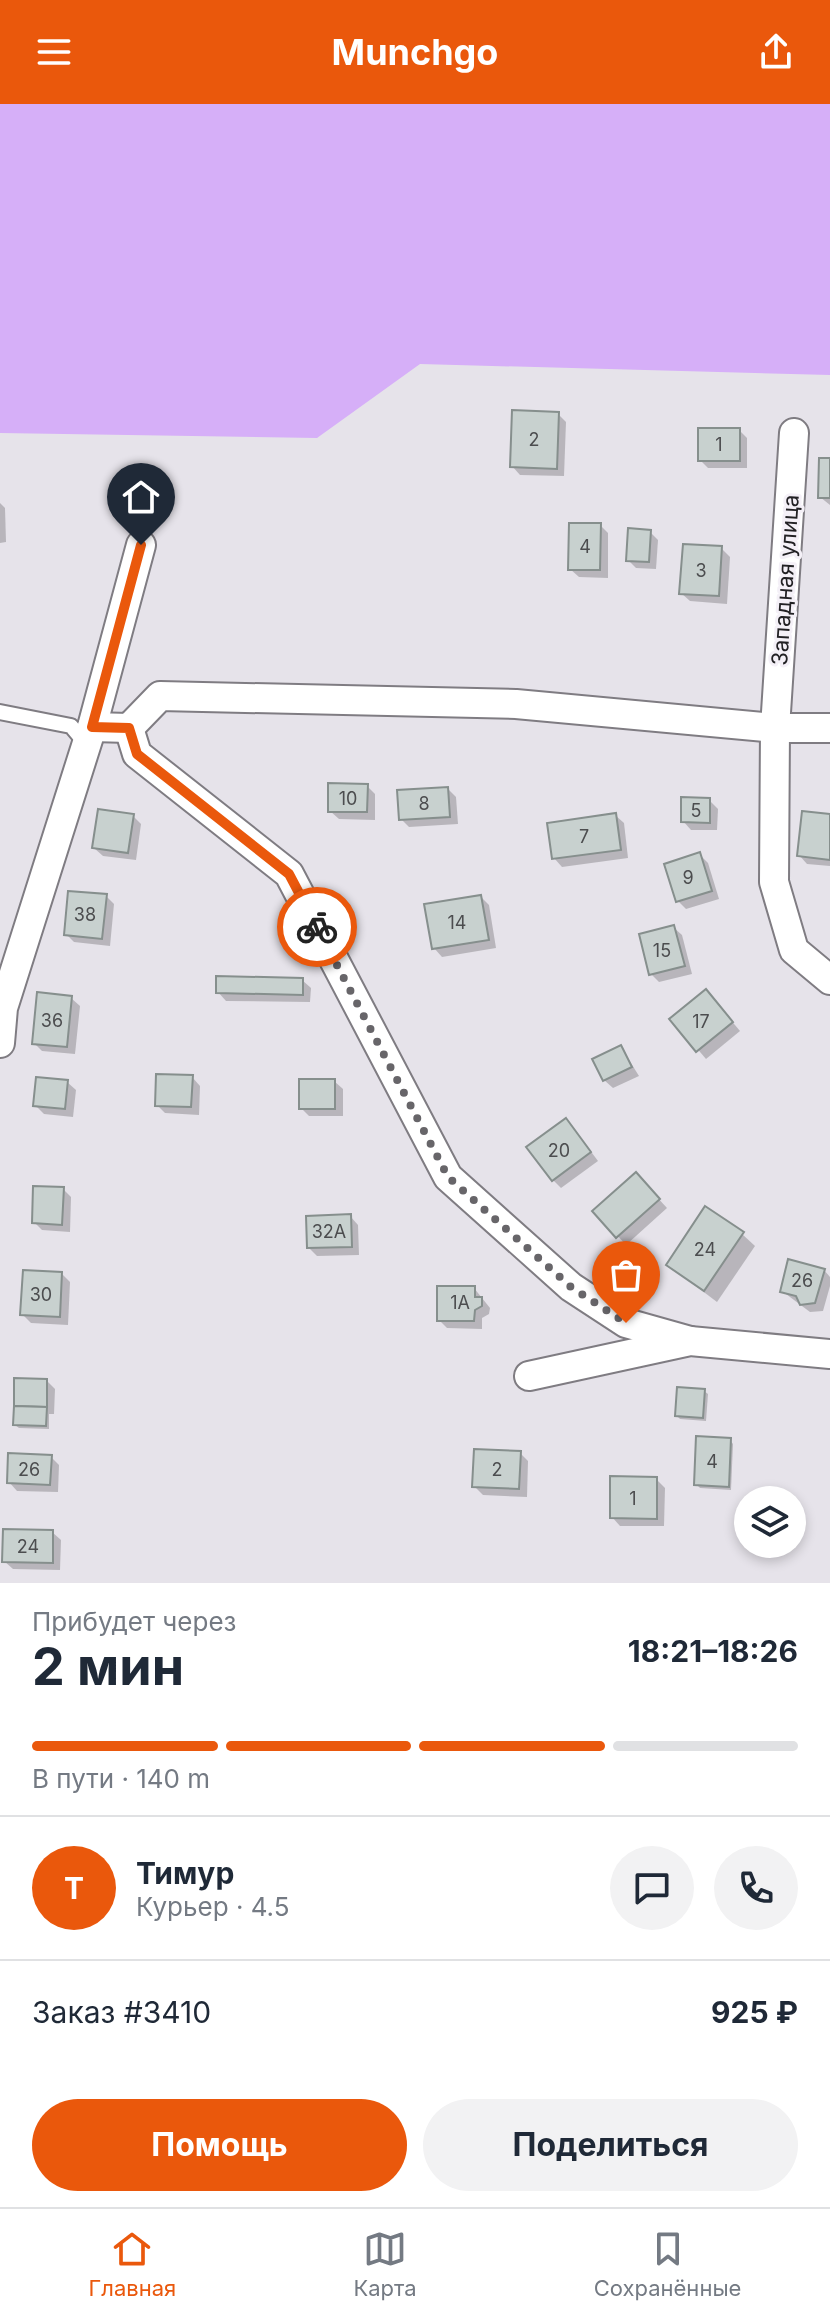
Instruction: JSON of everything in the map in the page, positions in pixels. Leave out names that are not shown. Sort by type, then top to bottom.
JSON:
[{"type":"street","name":"Западная улица","points":[[794,433],[775,728],[774,882],[794,950],[830,980]]},
{"type":"street","points":[[0,1043],[2,1006],[90,736],[141,545]]},
{"type":"street","points":[[90,736],[129,728],[160,696],[516,704],[775,728],[830,728]]},
{"type":"street","points":[[129,728],[137,754],[289,874],[448,1177],[571,1287],[626,1323],[690,1341],[830,1354]]},
{"type":"street","points":[[529,1376],[690,1341]]},
{"type":"lane","points":[[0,712],[71,726],[90,736]]},
{"type":"shaded area","points":[[0,104],[830,104],[830,375],[420,364],[317,438],[0,433]]},
{"type":"building","points":[[512,410],[559,412],[557,469],[510,467]]},
{"type":"building","points":[[698,428],[740,428],[740,461],[698,461]]},
{"type":"building","points":[[819,458],[830,458],[830,498],[818,498]]},
{"type":"building","points":[[569,523],[601,523],[600,570],[568,570]]},
{"type":"building","points":[[628,528],[651,530],[649,562],[626,561]]},
{"type":"building","points":[[683,544],[722,546],[719,596],[679,594]]},
{"type":"building","points":[[328,783],[368,784],[367,812],[328,812]]},
{"type":"building","points":[[448,787],[450,817],[399,820],[397,790]]},
{"type":"building","points":[[681,797],[710,798],[710,823],[681,822]]},
{"type":"building","points":[[98,809],[134,814],[128,853],[92,848]]},
{"type":"building","points":[[802,811],[830,814],[830,860],[797,856]]},
{"type":"building","points":[[616,813],[621,850],[552,859],[547,823]]},
{"type":"building","points":[[700,852],[712,891],[676,902],[664,864]]},
{"type":"building","points":[[68,891],[107,894],[102,939],[64,935]]},
{"type":"building","points":[[481,895],[489,940],[432,949],[424,904]]},
{"type":"building","points":[[674,925],[685,966],[649,975],[639,934]]},
{"type":"building","points":[[216,976],[303,978],[303,995],[216,993]]},
{"type":"building","points":[[706,989],[733,1022],[696,1052],[669,1019]]},
{"type":"building","points":[[37,992],[72,996],[67,1047],[32,1044]]},
{"type":"building","points":[[621,1045],[632,1067],[603,1081],[592,1059]]},
{"type":"building","points":[[156,1074],[193,1075],[191,1107],[155,1106]]},
{"type":"building","points":[[36,1077],[68,1080],[65,1109],[33,1106]]},
{"type":"building","points":[[299,1079],[335,1079],[335,1109],[299,1109]]},
{"type":"building","points":[[566,1118],[591,1152],[552,1181],[526,1147]]},
{"type":"building","points":[[636,1172],[660,1199],[616,1238],[592,1211]]},
{"type":"building","points":[[33,1186],[64,1187],[62,1225],[32,1223]]},
{"type":"building","points":[[705,1206],[744,1232],[704,1291],[666,1265]]},
{"type":"building","points":[[351,1214],[352,1247],[307,1248],[306,1216]]},
{"type":"building","points":[[788,1259],[825,1269],[815,1303],[800,1305],[796,1296],[780,1292]]},
{"type":"building","points":[[23,1270],[62,1272],[60,1317],[20,1315]]},
{"type":"building","points":[[437,1286],[475,1286],[475,1297],[482,1297],[482,1306],[475,1310],[474,1321],[437,1321]]},
{"type":"building","points":[[14,1378],[47,1379],[47,1407],[14,1406]]},
{"type":"building","points":[[677,1387],[705,1389],[703,1418],[675,1416]]},
{"type":"building","points":[[14,1406],[47,1407],[46,1426],[13,1425]]},
{"type":"building","points":[[696,1436],[731,1438],[729,1487],[694,1485]]},
{"type":"building","points":[[474,1449],[521,1451],[519,1489],[472,1487]]},
{"type":"building","points":[[8,1453],[52,1455],[50,1485],[7,1483]]},
{"type":"building","points":[[610,1476],[657,1477],[657,1519],[610,1518]]},
{"type":"building","points":[[3,1529],[53,1530],[53,1563],[2,1562]]},
{"type":"way so far","points":[[317,927],[448,1177],[571,1287],[626,1323]]},
{"type":"route","points":[[141,545],[92,727],[129,728],[137,754],[289,874],[317,927]]}]
